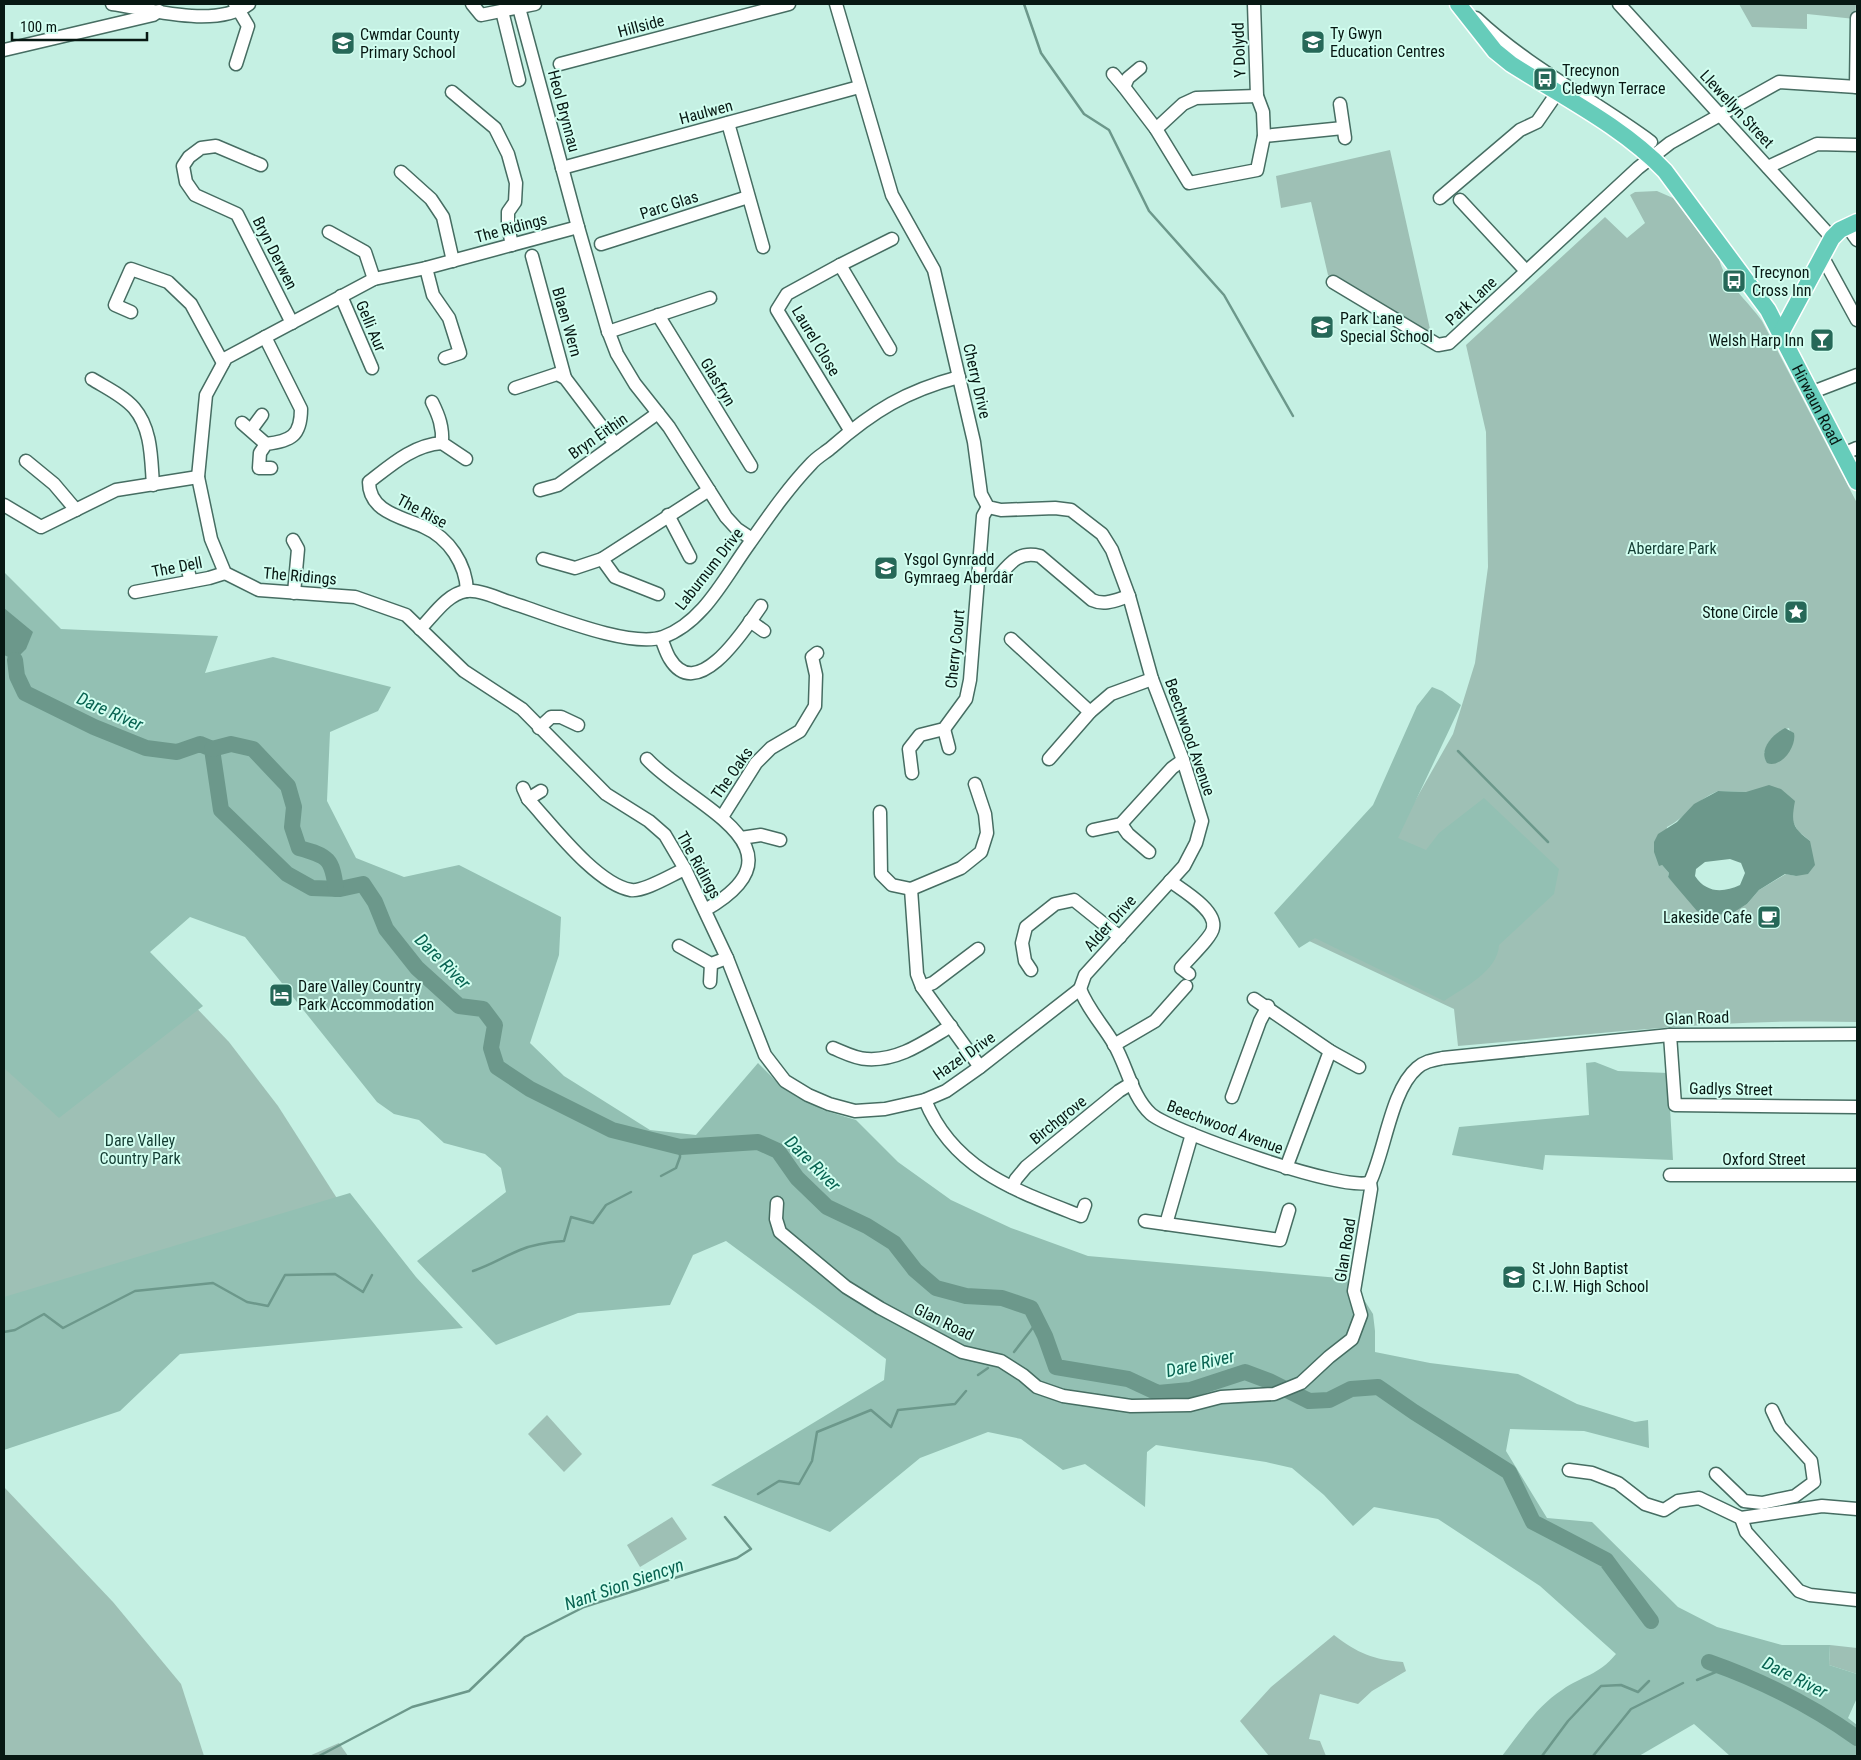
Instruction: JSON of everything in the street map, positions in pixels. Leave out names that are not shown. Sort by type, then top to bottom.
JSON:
[{"type":"main road","name":"Hirwaun Road","points":[[1459,5],[1495,50],[1512,64],[1557,93],[1624,129],[1651,150],[1731,258],[1781,333],[1810,393],[1850,451],[1857,482]]},
{"type":"main road","points":[[1781,333],[1832,238],[1852,224]]},
{"type":"street","points":[[112,4],[205,16],[241,6],[248,26],[236,64]]},
{"type":"street","points":[[472,4],[482,15],[535,4]]},
{"type":"street","name":"Hillside","points":[[560,64],[789,4]]},
{"type":"street","name":"Cherry Drive","points":[[836,4],[892,196],[934,270],[974,442],[981,494],[988,506]]},
{"type":"street","name":"Y Dolydd","points":[[1113,74],[1156,128],[1189,183],[1257,170],[1264,136],[1263,112],[1257,96],[1254,4]]},
{"type":"street","name":"Llewellyn Street","points":[[1618,4],[1832,238]]},
{"type":"street","points":[[1459,5],[1469,11],[1518,55],[1624,129]]},
{"type":"street","name":"Heol Brynnau","points":[[519,6],[578,227],[608,332],[617,354],[635,384],[669,427],[726,517],[737,529],[752,539]]},
{"type":"street","points":[[4,50],[153,15],[159,11]]},
{"type":"street","points":[[502,11],[519,80]]},
{"type":"street","points":[[1857,18],[1857,87]]},
{"type":"street","points":[[1124,87],[1128,78],[1140,68]]},
{"type":"street","name":"Park Lane","points":[[1333,282],[1438,346],[1449,343],[1462,334],[1651,150],[1670,143],[1779,82],[1857,87]]},
{"type":"street","name":"Haulwen","points":[[562,168],[859,87]]},
{"type":"street","points":[[452,92],[495,128],[508,154],[516,183],[514,202],[508,212],[508,226],[512,245]]},
{"type":"street","points":[[1440,198],[1520,130],[1537,122],[1557,93]]},
{"type":"street","name":"Y Dolydd","points":[[1156,128],[1183,104],[1196,98],[1257,96]]},
{"type":"street","points":[[1264,136],[1344,133],[1340,104]]},
{"type":"street","points":[[728,123],[763,247]]},
{"type":"street","points":[[1768,167],[1816,144],[1857,144]]},
{"type":"street","name":"Bryn Derwen","points":[[261,166],[216,146],[201,148],[189,157],[184,166],[186,182],[195,195],[237,214],[292,323]]},
{"type":"street","points":[[401,172],[431,199],[443,217],[453,261]]},
{"type":"street","name":"Parc Glas","points":[[601,244],[748,197]]},
{"type":"street","points":[[1460,200],[1526,271]]},
{"type":"street","points":[[1852,224],[1857,240]]},
{"type":"street","name":"The Ridings","points":[[578,227],[426,268],[374,279],[226,358],[206,395],[198,477],[211,539],[225,573],[259,590],[355,597],[406,615],[464,671],[522,709],[606,794],[649,821],[665,835],[685,868],[727,958]]},
{"type":"street","points":[[329,232],[365,252],[374,279]]},
{"type":"street","name":"Laurel Close","points":[[850,430],[777,310],[787,294],[892,239]]},
{"type":"street","name":"Blaen Wern","points":[[532,256],[532,277],[566,378],[615,444]]},
{"type":"street","points":[[1822,256],[1857,320]]},
{"type":"street","points":[[840,265],[890,348]]},
{"type":"street","points":[[426,268],[433,295],[449,318],[460,353],[445,358]]},
{"type":"street","points":[[131,312],[115,305],[130,269],[168,282],[191,304],[223,363]]},
{"type":"street","name":"Gelli Aur","points":[[341,296],[372,368]]},
{"type":"street","points":[[608,332],[710,298]]},
{"type":"street","name":"Glasfryn","points":[[658,315],[751,466]]},
{"type":"street","points":[[260,468],[260,453],[266,444],[289,440],[297,431],[301,422],[301,409],[265,337]]},
{"type":"street","name":"Blaen Wern","points":[[515,388],[557,374],[566,378]]},
{"type":"street","points":[[1810,393],[1857,375]]},
{"type":"street","name":"Laburnum Drive","points":[[467,591],[497,597],[615,636],[642,640],[661,638],[678,631],[701,610],[752,539],[812,462],[850,430],[889,403],[931,384],[959,377]]},
{"type":"street","points":[[92,379],[133,406],[146,428],[153,485]]},
{"type":"street","points":[[432,402],[442,425],[442,443],[466,459]]},
{"type":"street","name":"Bryn Eithin","points":[[540,490],[615,444],[658,414]]},
{"type":"street","points":[[262,415],[246,426],[266,444]]},
{"type":"street","name":"The Rise","points":[[442,443],[432,444],[405,455],[369,482],[369,492],[378,506],[397,517],[426,527],[446,542],[460,564],[466,578],[467,591]]},
{"type":"street","points":[[26,461],[54,484],[76,510]]},
{"type":"street","points":[[4,505],[41,527],[116,490],[198,477]]},
{"type":"street","points":[[543,559],[575,568],[602,559],[709,490]]},
{"type":"street","points":[[988,506],[1001,510],[1054,508],[1072,510],[1077,513],[1102,534],[1112,550],[1129,596],[1104,604],[1092,600],[1045,559],[1029,553],[1021,555],[1000,570]]},
{"type":"street","name":"Cherry Court","points":[[944,730],[966,699],[970,680],[983,516],[988,506]]},
{"type":"street","points":[[668,515],[690,557]]},
{"type":"street","points":[[293,540],[298,549],[294,593]]},
{"type":"street","points":[[602,559],[615,577],[658,594]]},
{"type":"street","points":[[187,567],[191,582]]},
{"type":"street","name":"The Dell","points":[[136,592],[191,582],[225,573]]},
{"type":"street","points":[[420,629],[448,599],[467,591]]},
{"type":"street","name":"Beechwood Avenue","points":[[1129,596],[1152,679],[1183,760],[1202,821],[1196,843],[1184,866],[1170,881]]},
{"type":"street","points":[[661,638],[670,660],[677,667],[685,671],[699,672],[714,665],[761,606]]},
{"type":"street","points":[[750,621],[764,631]]},
{"type":"street","points":[[1011,639],[1018,653],[1090,712]]},
{"type":"street","name":"The Oaks","points":[[722,817],[756,763],[772,748],[800,731],[815,706],[816,675],[812,656],[817,653]]},
{"type":"street","points":[[1049,759],[1090,712],[1111,694],[1152,679]]},
{"type":"street","points":[[540,728],[551,717],[561,717],[578,725]]},
{"type":"street","points":[[912,773],[909,749],[920,735],[944,730],[949,748]]},
{"type":"street","points":[[647,759],[660,774],[722,817],[741,838],[746,849],[749,867],[726,898],[705,910]]},
{"type":"street","points":[[1093,830],[1121,824],[1172,768],[1183,760]]},
{"type":"street","points":[[880,812],[881,874],[892,885],[911,889],[961,868],[981,852],[987,833],[986,814],[975,784]]},
{"type":"street","points":[[541,791],[526,794],[576,852],[609,882],[633,890],[659,881],[685,868]]},
{"type":"street","points":[[1121,824],[1128,834],[1149,852]]},
{"type":"street","points":[[741,838],[761,834],[780,840]]},
{"type":"street","points":[[1114,1045],[1155,1021],[1188,980],[1181,968],[1213,930],[1213,919],[1200,903],[1170,881]]},
{"type":"street","name":"Alder Drive","points":[[1080,989],[1085,975],[1170,881]]},
{"type":"street","points":[[911,889],[914,957],[922,988],[980,1067]]},
{"type":"street","points":[[1031,970],[1025,961],[1022,943],[1026,927],[1054,904],[1074,900],[1120,937]]},
{"type":"street","points":[[679,946],[711,964],[727,958]]},
{"type":"street","points":[[922,988],[933,983],[978,949]]},
{"type":"street","name":"Hazel Drive","points":[[727,958],[765,1055],[785,1081],[829,1104],[855,1111],[885,1108],[925,1100],[946,1091],[1080,989]]},
{"type":"street","points":[[710,982],[711,964]]},
{"type":"street","name":"Beechwood Avenue","points":[[1080,989],[1085,1004],[1114,1045],[1143,1105],[1152,1115],[1192,1134],[1286,1168],[1357,1185],[1370,1182]]},
{"type":"street","points":[[1254,999],[1268,1006],[1330,1051],[1359,1067]]},
{"type":"street","points":[[1232,1097],[1260,1020],[1268,1006]]},
{"type":"street","points":[[833,1048],[865,1059],[888,1058],[908,1052],[950,1026]]},
{"type":"street","name":"Glan Road","points":[[777,1203],[776,1219],[780,1232],[846,1287],[880,1308],[962,1352],[1001,1361],[1023,1375],[1037,1387],[1064,1396],[1131,1406],[1190,1405],[1221,1397],[1274,1394],[1301,1383],[1352,1339],[1361,1315],[1354,1291],[1371,1189],[1370,1182],[1404,1086],[1417,1068],[1426,1061],[1670,1035],[1857,1034]]},
{"type":"street","name":"Gadlys Street","points":[[1670,1035],[1675,1105],[1857,1107]]},
{"type":"street","points":[[1286,1168],[1330,1051]]},
{"type":"street","name":"Birchgrove","points":[[1012,1188],[1016,1179],[1026,1167],[1119,1091],[1132,1083]]},
{"type":"street","points":[[925,1100],[942,1131],[980,1170],[1012,1188],[1081,1216],[1085,1205]]},
{"type":"street","points":[[1166,1224],[1192,1134]]},
{"type":"street","name":"Oxford Street","points":[[1670,1175],[1857,1175]]},
{"type":"street","points":[[1145,1221],[1280,1240],[1289,1210]]},
{"type":"street","points":[[1716,1474],[1744,1501],[1762,1503],[1795,1496],[1814,1482],[1812,1462],[1780,1427],[1772,1410]]},
{"type":"street","points":[[1568,1470],[1592,1473],[1618,1483],[1645,1504],[1664,1510],[1678,1501],[1700,1498],[1737,1517],[1746,1532],[1798,1591],[1857,1600]]},
{"type":"street","points":[[1790,1497],[1797,1509]]},
{"type":"street","points":[[1737,1517],[1822,1506],[1857,1509]]},
{"type":"green space","points":[[1739,4],[1856,4],[1855,19],[1807,14],[1807,29],[1752,27]]},
{"type":"green space","points":[[1390,150],[1432,338],[1328,275],[1311,202],[1281,208],[1276,176]]},
{"type":"green space","name":"Aberdare Park","points":[[1657,191],[1673,198],[1719,259],[1726,276],[1762,321],[1857,503],[1857,1022],[1807,1021],[1707,1025],[1458,1046],[1454,1009],[1307,940],[1407,815],[1453,734],[1475,663],[1488,567],[1486,432],[1466,345],[1605,217],[1627,238],[1645,223],[1630,195],[1635,192]],"holes":[[[1789,728],[1793,741],[1764,753],[1780,731]],[[1718,791],[1746,792],[1792,820],[1798,831],[1810,841],[1796,876],[1786,874],[1759,890],[1747,904],[1730,914],[1713,915],[1685,895],[1668,877],[1669,873],[1662,865],[1667,827],[1680,819],[1703,799]]]},
{"type":"green space","name":"Dare Valley Country Park","points":[[4,871],[166,976],[229,1042],[278,1106],[347,1214],[4,1325]]},
{"type":"green space","points":[[547,1415],[582,1454],[564,1472],[528,1434]]},
{"type":"green space","points":[[4,1487],[113,1602],[181,1684],[204,1756],[4,1756]]},
{"type":"green space","points":[[672,1517],[687,1539],[640,1567],[627,1545]]},
{"type":"green space","points":[[1334,1635],[1350,1647],[1366,1655],[1403,1662],[1406,1671],[1372,1691],[1358,1704],[1320,1694],[1309,1739],[1320,1741],[1326,1756],[1269,1756],[1240,1721],[1271,1687]]},
{"type":"green space","points":[[1830,1645],[1857,1648],[1857,1674],[1829,1665]]},
{"type":"green space","points":[[339,1743],[348,1756],[309,1756]]},
{"type":"shaded area","points":[[4,572],[61,629],[218,636],[205,673],[273,657],[391,687],[378,711],[330,732],[327,801],[356,858],[404,877],[459,865],[561,917],[559,955],[530,1043],[564,1076],[650,1130],[696,1135],[758,1063],[780,1085],[823,1110],[856,1120],[898,1162],[951,1200],[1011,1228],[1088,1256],[1351,1279],[1373,1314],[1375,1352],[1430,1363],[1518,1374],[1577,1404],[1635,1422],[1648,1420],[1649,1448],[1584,1431],[1510,1429],[1506,1451],[1547,1518],[1592,1522],[1678,1607],[1717,1627],[1782,1645],[1830,1645],[1829,1665],[1857,1674],[1857,1698],[1848,1718],[1857,1725],[1857,1756],[1730,1756],[1694,1724],[1639,1756],[1502,1756],[1529,1720],[1553,1696],[1603,1667],[1616,1654],[1540,1586],[1438,1519],[1374,1507],[1353,1526],[1324,1495],[1292,1468],[1266,1462],[1156,1445],[1147,1452],[1145,1507],[1085,1464],[1063,1470],[1021,1439],[988,1432],[920,1458],[830,1532],[711,1485],[884,1380],[886,1359],[726,1241],[693,1255],[670,1305],[578,1313],[496,1345],[417,1261],[506,1192],[501,1168],[485,1154],[444,1143],[419,1120],[394,1114],[377,1102],[245,937],[190,917],[150,952],[203,1006],[59,1118],[4,1068]]},
{"type":"shaded area","points":[[4,608],[33,632],[26,649],[15,660],[4,655]]},
{"type":"shaded area","points":[[1432,687],[1442,691],[1461,705],[1398,838],[1426,850],[1439,833],[1484,798],[1559,869],[1554,894],[1499,945],[1493,963],[1486,971],[1444,1001],[1315,938],[1299,948],[1274,913],[1373,805],[1417,706]]},
{"type":"shaded area","points":[[1785,728],[1794,733],[1793,744],[1790,750],[1778,763],[1767,763],[1764,752],[1768,742]]},
{"type":"shaded area","points":[[1769,785],[1781,789],[1795,801],[1794,824],[1810,841],[1815,865],[1808,874],[1796,876],[1785,874],[1759,890],[1747,904],[1731,914],[1713,915],[1697,911],[1668,877],[1669,873],[1662,865],[1659,866],[1654,852],[1654,842],[1658,834],[1677,822],[1694,804],[1718,791],[1746,792]],"holes":[[[1730,859],[1741,863],[1745,873],[1740,885],[1734,888],[1715,890],[1704,886],[1695,876],[1696,869],[1705,862]]]},
{"type":"shaded area","points":[[1595,1062],[1618,1071],[1668,1073],[1673,1160],[1545,1155],[1543,1170],[1452,1155],[1459,1127],[1589,1115],[1586,1063]]},
{"type":"shaded area","points":[[350,1193],[416,1277],[463,1328],[180,1354],[120,1411],[4,1450],[4,1297]]},
{"type":"waterway","points":[[1024,4],[1041,53],[1084,114],[1109,130],[1149,211],[1224,295],[1293,416]]},
{"type":"waterway","name":"Dare River","points":[[15,660],[17,676],[25,693],[94,727],[146,748],[177,752],[200,744],[212,749],[221,810],[287,874],[312,888],[340,889],[363,884],[375,902],[386,929],[417,968],[459,1006],[483,1009],[495,1025],[491,1048],[497,1067],[530,1089],[612,1130],[680,1147],[758,1142],[778,1151],[797,1178],[827,1207],[867,1226],[894,1243],[915,1270],[936,1288],[966,1296],[1002,1298],[1031,1308],[1045,1336],[1056,1367],[1128,1379],[1158,1393],[1190,1390],[1245,1372],[1269,1381],[1309,1401],[1329,1400],[1351,1389],[1378,1387],[1509,1472],[1533,1522],[1606,1560],[1651,1621]]},
{"type":"waterway","points":[[212,749],[231,744],[253,749],[288,786],[294,807],[292,827],[299,848],[317,854],[327,860],[333,871],[336,889]]},
{"type":"waterway","points":[[1458,751],[1548,842]]},
{"type":"waterway","points":[[661,1176],[676,1168],[680,1157],[680,1147]]},
{"type":"waterway","points":[[473,1271],[525,1248],[564,1241],[571,1217],[593,1223],[606,1205],[631,1192]]},
{"type":"waterway","points":[[4,1332],[15,1330],[44,1314],[63,1328],[135,1291],[213,1283],[247,1302],[268,1306],[285,1275],[335,1274],[363,1292],[372,1275]]},
{"type":"waterway","name":"Nant Sion Siencyn","points":[[1014,1352],[1038,1321]]},
{"type":"waterway","name":"Nant Sion Siencyn","points":[[978,1375],[988,1368]]},
{"type":"waterway","name":"Nant Sion Siencyn","points":[[758,1494],[779,1481],[799,1484],[812,1461],[817,1432],[871,1410],[891,1427],[898,1410],[955,1404],[966,1391]]},
{"type":"waterway","name":"Nant Sion Siencyn","points":[[319,1756],[412,1707],[469,1691],[525,1637],[584,1607],[737,1558],[751,1549],[725,1517]]},
{"type":"waterway","name":"Dare River","points":[[1709,1662],[1748,1677],[1804,1704],[1857,1738]]},
{"type":"waterway","points":[[1697,1680],[1725,1668]]},
{"type":"waterway","points":[[1542,1756],[1568,1721],[1601,1686],[1621,1685],[1638,1692],[1649,1681]]},
{"type":"waterway","points":[[1593,1756],[1631,1709],[1683,1683]]},
{"type":"place","name":"Ty Gwyn Education Centres","points":[[1313,42]]},
{"type":"place","name":"Cwmdar County Primary School","points":[[343,43]]},
{"type":"place","name":"Trecynon Cledwyn Terrace","points":[[1545,79]]},
{"type":"place","name":"Trecynon Cross Inn","points":[[1734,281]]},
{"type":"place","name":"Park Lane Special School","points":[[1322,327]]},
{"type":"place","name":"Welsh Harp Inn","points":[[1822,340]]},
{"type":"place","name":"Ysgol Gynradd Gymraeg Aberdâr","points":[[886,568]]},
{"type":"place","name":"Stone Circle","points":[[1796,612]]},
{"type":"place","name":"Lakeside Cafe","points":[[1769,917]]},
{"type":"place","name":"Dare Valley Country Park Accommodation","points":[[281,995]]},
{"type":"place","name":"St John Baptist C.I.W. High School","points":[[1514,1277]]}]
